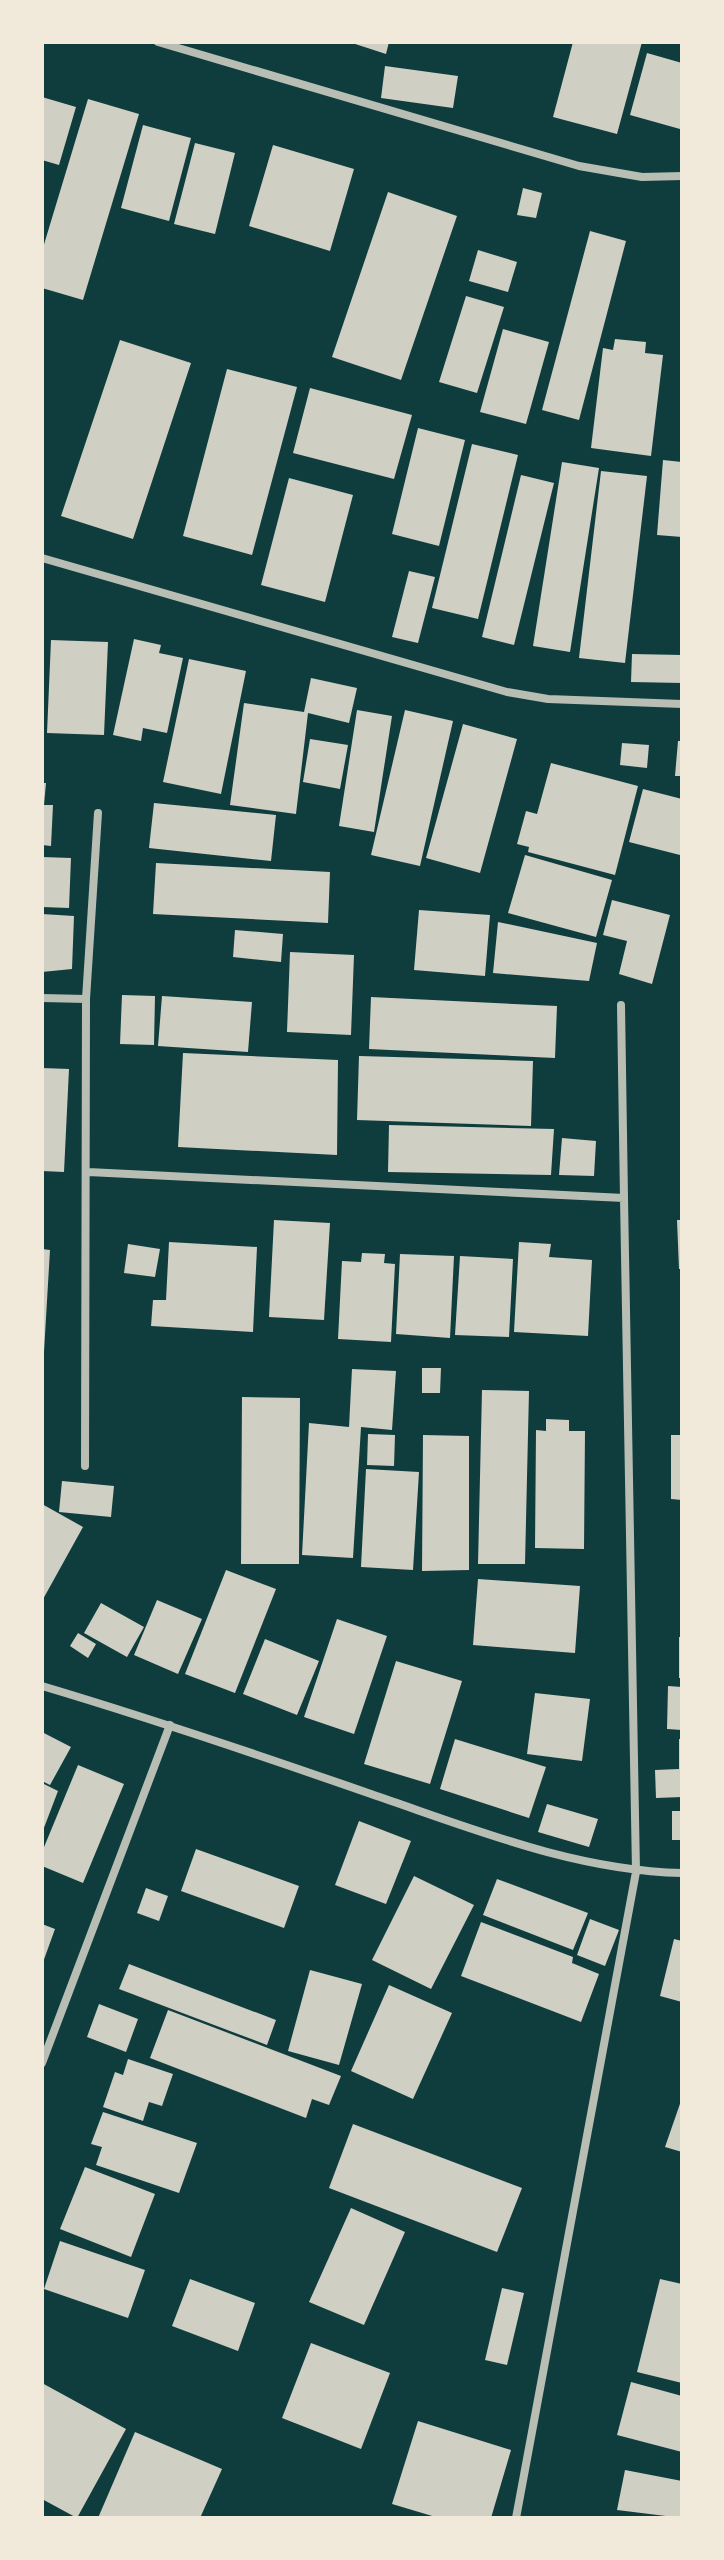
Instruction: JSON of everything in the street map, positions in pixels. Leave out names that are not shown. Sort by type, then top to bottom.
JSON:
[{"type":"street","points":[[158,42],[579,166],[642,177],[682,176]]},
{"type":"street","points":[[42,558],[507,692],[548,699],[682,704]]},
{"type":"street","points":[[85,1466],[86,999],[98,813]]},
{"type":"street","points":[[42,998],[86,999]]},
{"type":"street","points":[[516,2518],[636,1872],[621,1005]]},
{"type":"street","points":[[88,1172],[624,1198]]},
{"type":"street","points":[[42,1686],[170,1725],[549,1855],[636,1872],[682,1873]]},
{"type":"street","points":[[42,2063],[170,1725]]},
{"type":"building","points":[[349,42],[389,42],[386,54]]},
{"type":"building","points":[[573,42],[642,42],[617,134],[553,117]]},
{"type":"building","points":[[647,53],[682,63],[680,129],[630,115]]},
{"type":"building","points":[[385,66],[458,76],[453,108],[381,98]]},
{"type":"building","points":[[42,97],[76,107],[59,165],[42,160]]},
{"type":"building","points":[[88,99],[139,114],[83,300],[42,288],[42,251]]},
{"type":"building","points":[[143,125],[191,138],[169,221],[121,208]]},
{"type":"building","points":[[195,143],[235,153],[215,234],[174,224]]},
{"type":"building","points":[[273,145],[354,169],[330,251],[249,226]]},
{"type":"building","points":[[523,188],[542,193],[536,218],[517,215]]},
{"type":"building","points":[[388,192],[457,216],[401,380],[332,357]]},
{"type":"building","points":[[590,231],[626,241],[579,420],[542,410]]},
{"type":"building","points":[[478,250],[517,262],[508,292],[469,281]]},
{"type":"building","points":[[466,296],[504,307],[477,393],[439,382]]},
{"type":"building","points":[[503,329],[549,342],[526,424],[480,412]]},
{"type":"building","points":[[615,339],[646,342],[645,353],[663,355],[651,456],[591,448],[603,348],[613,350]]},
{"type":"building","points":[[120,340],[191,363],[133,539],[61,516]]},
{"type":"building","points":[[227,369],[297,387],[252,555],[183,536]]},
{"type":"building","points":[[310,388],[412,415],[394,479],[293,453]]},
{"type":"building","points":[[418,428],[465,440],[439,546],[392,534]]},
{"type":"building","points":[[472,444],[518,455],[478,619],[432,608]]},
{"type":"building","points":[[663,460],[682,462],[682,537],[657,535]]},
{"type":"building","points":[[562,462],[599,468],[570,652],[533,646]]},
{"type":"building","points":[[601,471],[647,476],[625,663],[579,658]]},
{"type":"building","points":[[521,475],[554,483],[514,645],[482,637]]},
{"type":"building","points":[[289,478],[353,495],[325,602],[261,585]]},
{"type":"building","points":[[409,571],[435,577],[418,643],[392,637]]},
{"type":"building","points":[[134,639],[161,645],[159,653],[183,658],[167,733],[143,728],[141,741],[113,735]]},
{"type":"building","points":[[51,640],[108,642],[104,735],[47,733]]},
{"type":"building","points":[[632,654],[682,655],[682,683],[631,682]]},
{"type":"building","points":[[189,659],[246,671],[221,794],[163,782]]},
{"type":"building","points":[[311,678],[357,688],[349,723],[308,713],[296,814],[230,805],[244,703],[304,712]]},
{"type":"building","points":[[357,710],[392,716],[374,832],[339,826]]},
{"type":"building","points":[[405,710],[453,721],[420,866],[371,855]]},
{"type":"building","points":[[463,724],[517,739],[480,873],[426,858]]},
{"type":"building","points":[[310,739],[348,745],[340,789],[303,782]]},
{"type":"building","points":[[678,741],[682,741],[682,776],[675,776]]},
{"type":"building","points":[[622,743],[649,745],[647,768],[620,765]]},
{"type":"building","points":[[551,763],[638,786],[615,875],[528,852],[529,847],[517,844],[526,811],[537,814]]},
{"type":"building","points":[[42,783],[46,783],[44,805],[53,805],[51,846],[42,845]]},
{"type":"building","points":[[643,789],[682,799],[680,855],[629,842]]},
{"type":"building","points":[[154,803],[276,815],[271,861],[149,848]]},
{"type":"building","points":[[525,855],[612,880],[596,937],[508,913]]},
{"type":"building","points":[[42,857],[71,858],[69,908],[42,907]]},
{"type":"building","points":[[156,863],[330,872],[328,923],[153,914]]},
{"type":"building","points":[[612,900],[670,915],[652,984],[619,974],[627,941],[603,935]]},
{"type":"building","points":[[419,910],[490,915],[485,976],[414,970]]},
{"type":"building","points":[[42,914],[74,916],[72,969],[42,972]]},
{"type":"building","points":[[498,922],[597,943],[589,981],[493,973]]},
{"type":"building","points":[[235,930],[283,934],[281,962],[233,957]]},
{"type":"building","points":[[290,952],[354,955],[351,1035],[287,1032]]},
{"type":"building","points":[[122,995],[155,996],[154,1045],[120,1044]]},
{"type":"building","points":[[162,996],[252,1002],[248,1052],[158,1046]]},
{"type":"building","points":[[371,997],[557,1006],[555,1058],[369,1049]]},
{"type":"building","points":[[183,1053],[338,1060],[337,1155],[178,1147]]},
{"type":"building","points":[[359,1056],[533,1061],[531,1126],[357,1120]]},
{"type":"building","points":[[42,1068],[69,1069],[64,1172],[42,1171]]},
{"type":"building","points":[[389,1125],[554,1129],[551,1175],[388,1172]]},
{"type":"building","points":[[562,1138],[596,1141],[594,1176],[559,1175]]},
{"type":"building","points":[[274,1220],[330,1223],[324,1320],[269,1317]]},
{"type":"building","points":[[677,1220],[682,1220],[682,1269],[679,1269]]},
{"type":"building","points":[[169,1242],[257,1247],[253,1332],[151,1326],[153,1300],[166,1300]]},
{"type":"building","points":[[519,1242],[551,1244],[549,1257],[592,1260],[588,1336],[514,1332]]},
{"type":"building","points":[[128,1244],[160,1249],[155,1277],[124,1273]]},
{"type":"building","points":[[42,1249],[50,1250],[44,1352],[42,1352]]},
{"type":"building","points":[[362,1253],[385,1254],[384,1263],[395,1264],[391,1342],[338,1339],[342,1261],[361,1262]]},
{"type":"building","points":[[400,1254],[454,1256],[450,1338],[396,1334]]},
{"type":"building","points":[[460,1256],[513,1259],[509,1337],[455,1335]]},
{"type":"building","points":[[422,1368],[441,1368],[440,1393],[422,1393]]},
{"type":"building","points":[[352,1369],[396,1371],[392,1430],[361,1427],[353,1558],[302,1555],[309,1423],[349,1427]]},
{"type":"building","points":[[482,1390],[529,1391],[525,1564],[478,1564]]},
{"type":"building","points":[[242,1397],[300,1398],[299,1564],[241,1564]]},
{"type":"building","points":[[546,1419],[569,1420],[569,1431],[585,1431],[584,1549],[535,1548],[536,1430],[546,1431]]},
{"type":"building","points":[[368,1434],[395,1435],[394,1466],[367,1465]]},
{"type":"building","points":[[423,1435],[469,1436],[469,1570],[422,1571]]},
{"type":"building","points":[[671,1435],[682,1435],[682,1500],[671,1499]]},
{"type":"building","points":[[366,1469],[419,1472],[413,1570],[361,1567]]},
{"type":"building","points":[[62,1481],[114,1486],[111,1517],[59,1512]]},
{"type":"building","points":[[42,1504],[83,1527],[42,1601]]},
{"type":"building","points":[[226,1570],[276,1589],[235,1693],[185,1674]]},
{"type":"building","points":[[478,1579],[580,1586],[575,1653],[473,1645]]},
{"type":"building","points":[[157,1600],[202,1619],[178,1674],[134,1655]]},
{"type":"building","points":[[101,1603],[144,1627],[127,1657],[84,1633]]},
{"type":"building","points":[[337,1619],[387,1636],[354,1734],[304,1717]]},
{"type":"building","points":[[78,1633],[96,1644],[88,1658],[70,1646]]},
{"type":"building","points":[[679,1637],[682,1637],[682,1678],[679,1678]]},
{"type":"building","points":[[265,1639],[319,1661],[297,1715],[243,1694]]},
{"type":"building","points":[[396,1661],[462,1681],[430,1784],[364,1764]]},
{"type":"building","points":[[668,1686],[682,1687],[682,1730],[667,1729]]},
{"type":"building","points":[[535,1693],[590,1699],[582,1761],[527,1754]]},
{"type":"building","points":[[42,1732],[71,1747],[50,1785],[42,1781]]},
{"type":"building","points":[[455,1739],[546,1767],[529,1818],[440,1789]]},
{"type":"building","points":[[679,1739],[682,1739],[682,1797],[656,1798],[655,1770],[679,1769]]},
{"type":"building","points":[[78,1765],[124,1784],[83,1883],[42,1866],[42,1852]]},
{"type":"building","points":[[42,1783],[58,1791],[42,1833]]},
{"type":"building","points":[[547,1804],[598,1819],[589,1847],[538,1832]]},
{"type":"building","points":[[672,1811],[682,1811],[682,1840],[672,1840]]},
{"type":"building","points":[[359,1821],[411,1841],[386,1904],[335,1885]]},
{"type":"building","points":[[196,1849],[299,1886],[284,1928],[181,1891]]},
{"type":"building","points":[[414,1876],[474,1905],[431,1989],[372,1960]]},
{"type":"building","points":[[497,1879],[588,1913],[573,1950],[483,1915]]},
{"type":"building","points":[[146,1888],[168,1896],[159,1921],[137,1913]]},
{"type":"building","points":[[590,1919],[619,1930],[605,1966],[577,1955]]},
{"type":"building","points":[[481,1922],[573,1957],[572,1963],[599,1974],[581,2022],[461,1976]]},
{"type":"building","points":[[42,1924],[55,1929],[42,1965]]},
{"type":"building","points":[[674,1939],[682,1941],[682,2002],[660,1996]]},
{"type":"building","points":[[129,1964],[276,2020],[267,2045],[119,1989]]},
{"type":"building","points":[[310,1970],[362,1984],[339,2065],[288,2051]]},
{"type":"building","points":[[389,1985],[452,2013],[413,2099],[351,2071]]},
{"type":"building","points":[[99,2004],[138,2019],[126,2052],[87,2037]]},
{"type":"building","points":[[168,2010],[341,2076],[329,2105],[312,2099],[306,2118],[150,2058]]},
{"type":"building","points":[[128,2059],[173,2074],[162,2106],[149,2102],[143,2121],[103,2107],[115,2072],[123,2075]]},
{"type":"building","points":[[682,2098],[682,2152],[665,2147]]},
{"type":"building","points":[[103,2112],[197,2143],[179,2193],[96,2165],[102,2147],[91,2144]]},
{"type":"building","points":[[353,2124],[522,2188],[497,2252],[329,2188]]},
{"type":"building","points":[[85,2167],[155,2194],[131,2257],[60,2229]]},
{"type":"building","points":[[351,2208],[405,2232],[364,2325],[309,2302]]},
{"type":"building","points":[[60,2241],[145,2270],[128,2318],[44,2289]]},
{"type":"building","points":[[190,2279],[255,2303],[238,2351],[172,2326]]},
{"type":"building","points":[[660,2279],[682,2284],[682,2383],[637,2372]]},
{"type":"building","points":[[502,2288],[524,2293],[507,2365],[485,2360]]},
{"type":"building","points":[[311,2343],[390,2373],[361,2449],[282,2418]]},
{"type":"building","points":[[631,2382],[682,2396],[682,2452],[617,2435]]},
{"type":"building","points":[[42,2383],[126,2429],[77,2518],[42,2499]]},
{"type":"building","points":[[418,2421],[511,2450],[491,2518],[439,2518],[392,2504]]},
{"type":"building","points":[[135,2432],[222,2469],[200,2518],[98,2518]]},
{"type":"building","points":[[625,2470],[682,2481],[682,2518],[617,2510]]}]
